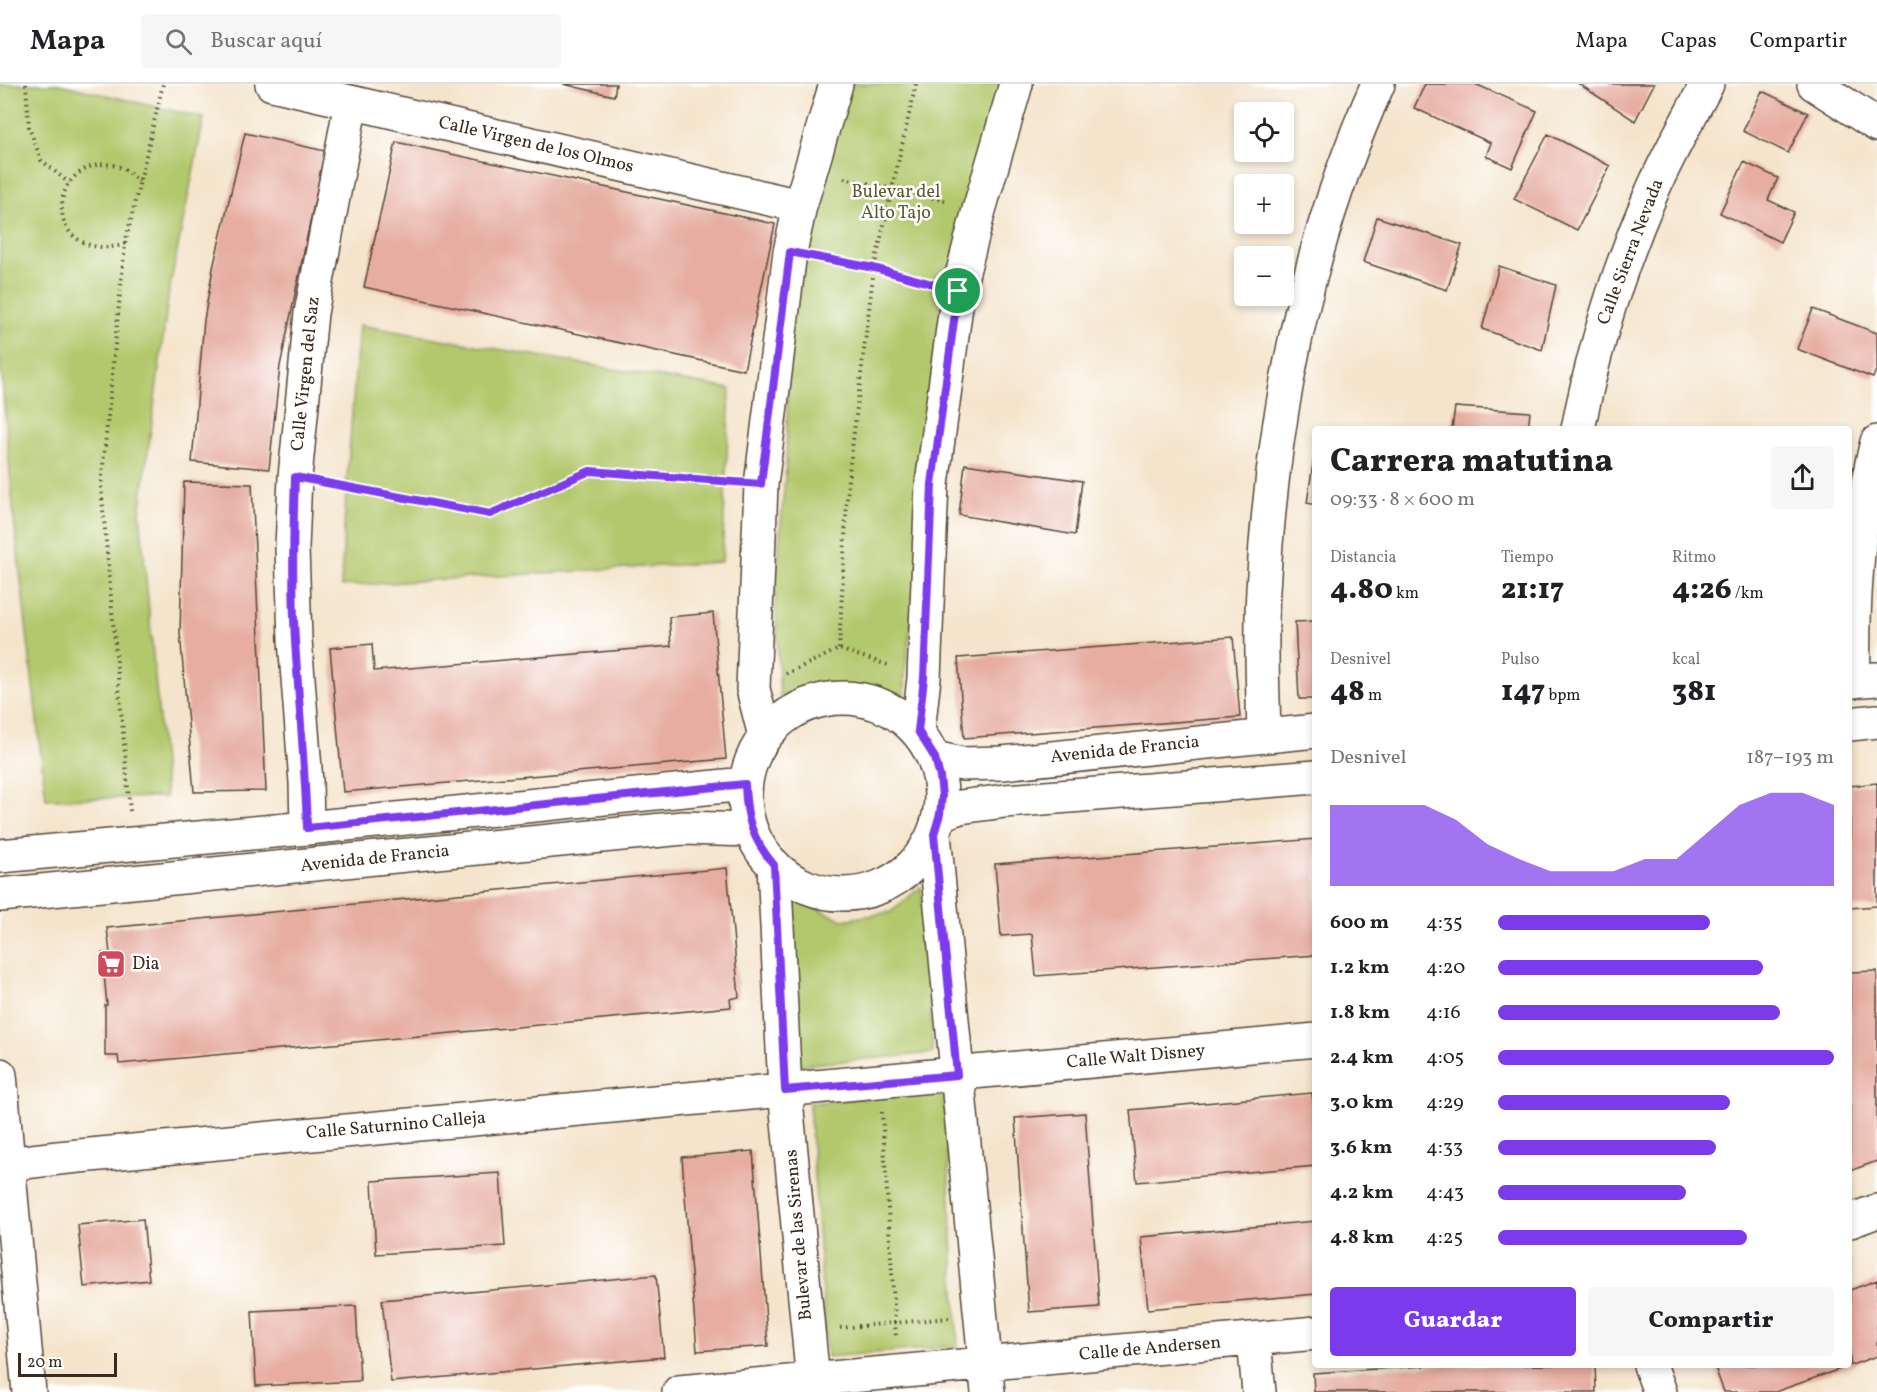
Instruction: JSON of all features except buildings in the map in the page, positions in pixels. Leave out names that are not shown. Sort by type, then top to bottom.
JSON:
[{"type":"street","name":"Calle Virgen de los Olmos","points":[[272,84],[800,206]]},
{"type":"street","points":[[765,736],[753,689],[761,484],[790,252],[800,206],[836,84]]},
{"type":"street","points":[[918,731],[924,678],[932,484],[958,291],[1016,84]]},
{"type":"street","points":[[1264,736],[1263,593],[1270,495],[1287,375],[1311,266],[1340,178],[1378,84]]},
{"type":"street","name":"Calle Sierra Nevada","points":[[1579,426],[1592,361],[1629,247],[1656,183],[1707,84]]},
{"type":"street","points":[[1814,84],[1877,125]]},
{"type":"street","name":"Calle Virgen del Saz","points":[[307,828],[306,782],[295,640],[292,548],[295,477],[311,313],[351,103]]},
{"type":"street","points":[[1860,680],[1852,635],[1857,555],[1864,503],[1877,442]]},
{"type":"street","points":[[853,697],[877,703],[918,731],[935,758],[942,796],[937,824],[924,853],[910,869],[892,881],[852,894],[831,893],[810,888],[791,878],[774,865],[761,849],[751,830],[746,807],[745,784],[752,759],[765,736],[781,720],[804,705],[828,698],[853,697]]},
{"type":"street","points":[[1852,724],[1877,721]]},
{"type":"street","name":"Avenida de Francia","points":[[935,758],[962,764],[1002,763],[1312,731]]},
{"type":"street","points":[[937,824],[960,807],[1005,801],[1312,777]]},
{"type":"street","name":"Avenida de Francia","points":[[0,856],[745,784]]},
{"type":"street","points":[[679,1392],[814,1385],[900,1373],[986,1378],[957,1075],[937,824]]},
{"type":"street","name":"Avenida de Francia","points":[[0,896],[683,828],[751,830]]},
{"type":"street","name":"Bulevar de las Sirenas","points":[[774,865],[785,1090],[814,1385]]},
{"type":"street","name":"Calle Walt Disney","points":[[957,1075],[1312,1040]]},
{"type":"street","points":[[0,1075],[29,1392]]},
{"type":"street","points":[[785,1090],[957,1075]]},
{"type":"street","name":"Calle Saturnino Calleja","points":[[8,1164],[70,1156],[785,1090]]},
{"type":"street","points":[[1852,1220],[1877,1211]]},
{"type":"street","name":"Calle de Andersen","points":[[986,1378],[1312,1333]]},
{"type":"street","points":[[1254,1340],[1259,1392]]},
{"type":"street","points":[[1651,1368],[1660,1392]]},
{"type":"path","points":[[26,84],[29,127],[41,159],[69,183]]},
{"type":"path","points":[[133,844],[101,486],[125,244],[164,84]]},
{"type":"path","points":[[839,649],[848,481],[874,268],[916,84]]},
{"type":"path","points":[[125,244],[112,248],[97,248],[83,243],[72,234],[65,222],[62,209],[63,196],[69,183],[78,173],[90,166],[104,164],[117,166],[129,172],[139,181]]},
{"type":"path","points":[[810,171],[892,187],[979,210]]},
{"type":"path","points":[[790,252],[874,268],[958,291]]},
{"type":"path","points":[[295,477],[490,514],[590,471],[761,484]]},
{"type":"path","points":[[753,689],[839,649],[924,678]]},
{"type":"path","points":[[880,1082],[900,1373]]},
{"type":"path","points":[[808,1331],[979,1315]]},
{"type":"green space","points":[[0,84],[59,84],[204,118],[169,291],[140,513],[166,797],[46,799],[14,519],[0,356]]},
{"type":"green space","name":"Bulevar del Alto Tajo","points":[[842,84],[1024,84],[958,291],[905,669],[905,695],[901,694],[898,716],[781,720],[775,591],[786,467],[790,252]]},
{"type":"green space","points":[[359,325],[730,389],[722,562],[341,586]]},
{"type":"green space","points":[[921,887],[933,1053],[800,1065],[789,896],[843,920],[891,912]]},
{"type":"green space","points":[[944,1092],[958,1346],[827,1357],[809,1103]]},
{"type":"place","name":"Dia","points":[[111,964]]},
{"type":"route","points":[[790,252],[874,268],[958,291],[932,484],[924,678],[918,731],[935,758],[940,777],[942,796],[938,825],[934,834],[957,1075],[785,1090],[774,865],[761,849],[751,830],[746,807],[745,784],[307,828],[306,782],[295,640],[292,548],[295,477],[490,514],[590,471],[761,484],[790,252]]}]
